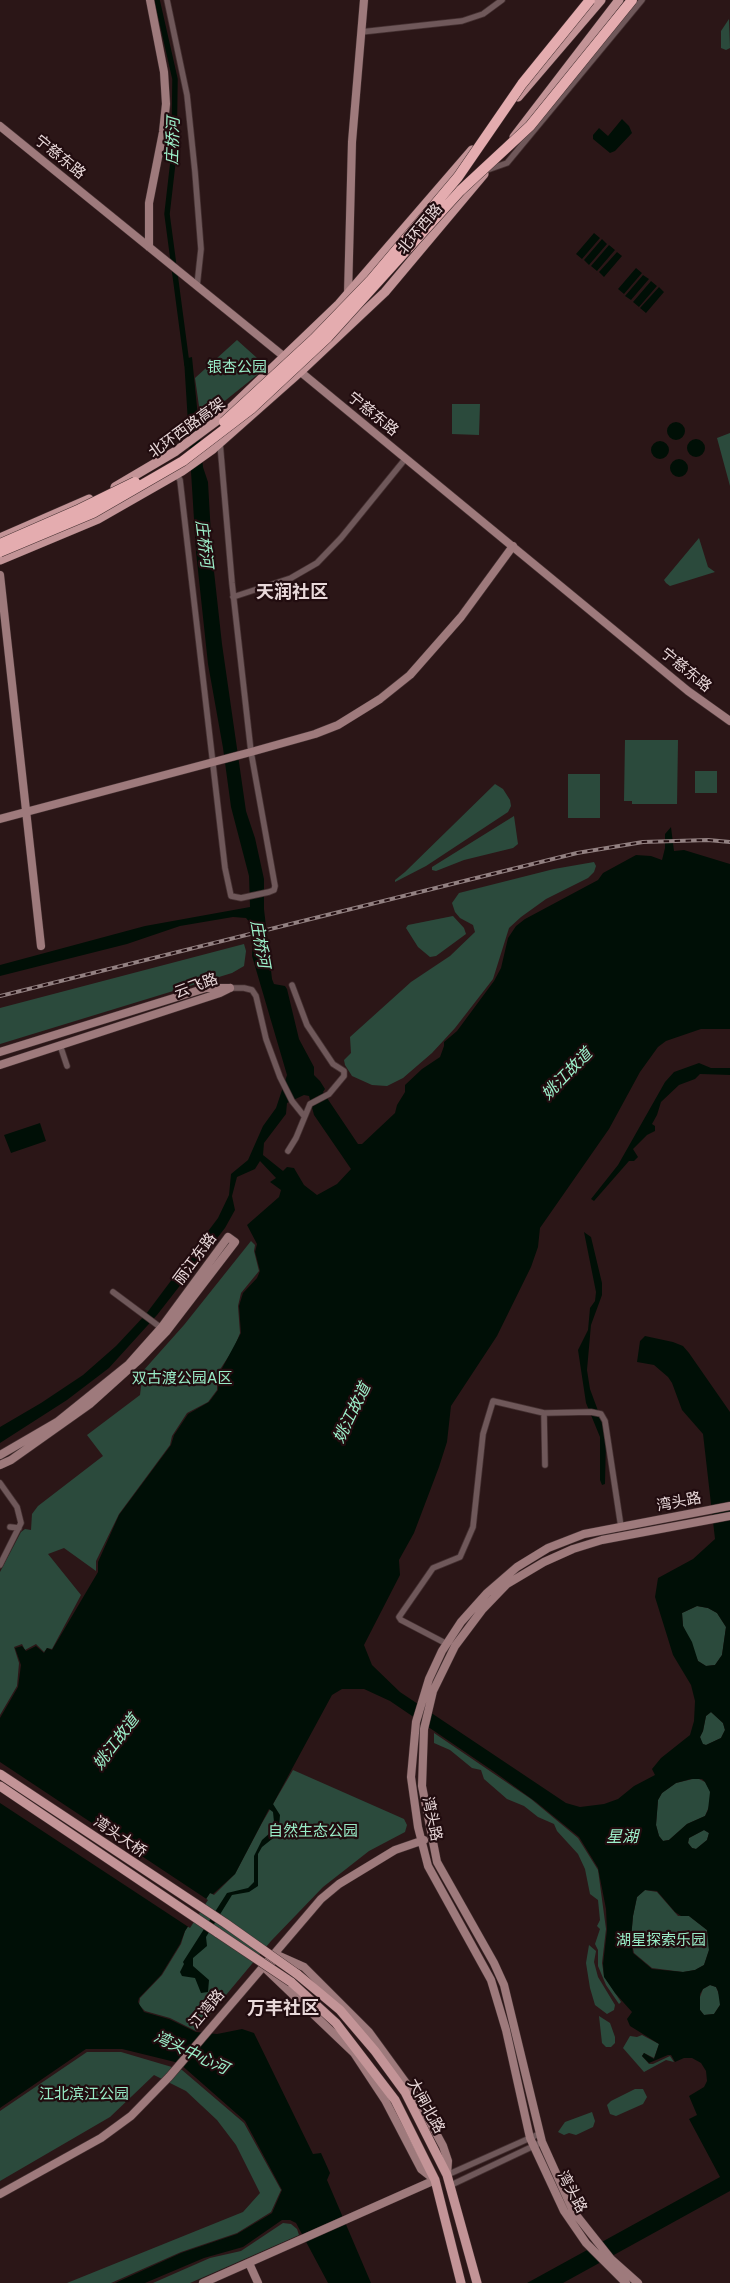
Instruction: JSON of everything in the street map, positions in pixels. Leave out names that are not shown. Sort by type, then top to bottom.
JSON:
[{"type":"highway","name":"北环西路高架","points":[[0,544],[80,510],[132,483],[178,457],[221,425],[314,339],[370,280],[458,177],[522,84],[590,0]]},
{"type":"highway","name":"北环西路高架","points":[[0,552],[93,513],[183,461],[250,409],[328,337],[460,191],[530,126],[632,0]]},
{"type":"main road","points":[[150,0],[164,72],[166,104],[163,132],[149,203],[150,247]]},
{"type":"main road","points":[[348,294],[352,142],[364,0]]},
{"type":"main road","name":"北环西路","points":[[0,538],[106,492],[176,451],[218,420],[348,294],[601,0]]},
{"type":"main road","name":"北环西路","points":[[0,560],[98,520],[179,473],[216,446],[300,372],[385,292],[487,170],[619,0]]},
{"type":"main road","name":"宁慈东路","points":[[0,126],[182,273],[688,691],[730,721]]},
{"type":"main road","points":[[0,819],[251,752],[315,734],[338,725],[380,700],[410,676],[448,632],[513,546]]},
{"type":"main road","points":[[0,575],[41,946]]},
{"type":"main road","name":"云飞路","points":[[0,1052],[206,988],[230,988]]},
{"type":"main road","name":"云飞路","points":[[0,1065],[220,993],[230,988]]},
{"type":"main road","name":"丽江东路","points":[[0,1455],[57,1422],[129,1364],[162,1329],[235,1242],[228,1237],[162,1329],[90,1404],[0,1466]]},
{"type":"main road","name":"湾头路","points":[[536,2140],[504,1985],[494,1963],[442,1873],[431,1838],[422,1786],[429,1679],[461,1622],[486,1593],[517,1567],[548,1548],[584,1534],[730,1506]]},
{"type":"main road","name":"湾头路","points":[[626,2283],[590,2241],[536,2140],[495,1990],[437,1886],[421,1841],[411,1777],[417,1719],[455,1646],[482,1610],[507,1584],[544,1562],[573,1549],[602,1540],[730,1516]]},
{"type":"main road","name":"湾头大桥","points":[[0,1774],[225,1923],[297,1974]]},
{"type":"main road","name":"湾头大桥","points":[[0,1786],[291,1982]]},
{"type":"main road","name":"江湾路","points":[[0,2194],[117,2128],[169,2077],[321,1900],[339,1884],[395,1850],[431,1838]]},
{"type":"main road","points":[[203,2283],[435,2180],[421,2169],[384,2100],[354,2054],[266,1970],[278,1955],[304,1967],[369,2032],[417,2098],[446,2153],[448,2161],[447,2175]]},
{"type":"main road","name":"大闸北路","points":[[297,1974],[340,2010],[375,2051],[405,2092],[447,2175],[477,2283]]},
{"type":"main road","name":"大闸北路","points":[[291,1982],[336,2023],[395,2100],[435,2180],[461,2283]]},
{"type":"main road","name":"湾头路","points":[[608,2262],[638,2283]]},
{"type":"main road","points":[[249,2263],[258,2283]]},
{"type":"street","points":[[168,0],[187,95],[195,172],[201,249],[197,286]]},
{"type":"street","points":[[360,32],[462,21],[483,14],[502,0]]},
{"type":"street","points":[[487,170],[507,162],[642,0]]},
{"type":"street","points":[[179,473],[229,891],[235,899],[269,892],[274,890],[275,886],[251,752],[216,446]]},
{"type":"street","points":[[233,597],[291,578],[317,563],[341,538],[406,458]]},
{"type":"street","points":[[288,1151],[296,1138],[310,1104],[329,1094],[344,1076],[344,1071],[333,1064],[307,1025],[292,985]]},
{"type":"street","points":[[230,988],[252,990],[256,996],[266,1039],[281,1078],[292,1101],[304,1116]]},
{"type":"street","points":[[60,1046],[67,1066]]},
{"type":"street","points":[[114,1292],[162,1329]]},
{"type":"street","points":[[447,1644],[401,1620],[399,1617],[434,1568],[460,1557],[473,1527],[483,1434],[492,1401],[544,1413],[591,1412],[601,1414],[605,1421],[621,1527]]},
{"type":"street","points":[[544,1413],[545,1466]]},
{"type":"street","points":[[0,1483],[17,1506],[21,1523],[0,1565]]},
{"type":"street","points":[[10,1527],[19,1528]]},
{"type":"street","points":[[447,2175],[536,2140]]},
{"type":"street","points":[[449,2186],[536,2140]]},
{"type":"green space","points":[[729,19],[730,48],[726,50],[721,48],[721,31]]},
{"type":"green space","name":"银杏公园","points":[[237,340],[267,367],[201,420],[195,378]]},
{"type":"green space","points":[[452,404],[480,404],[479,435],[452,434]]},
{"type":"green space","points":[[730,433],[730,486],[717,438]]},
{"type":"green space","points":[[699,538],[708,567],[715,572],[670,586],[664,580]]},
{"type":"green space","points":[[625,740],[678,740],[677,804],[632,804],[632,801],[624,801]]},
{"type":"green space","points":[[695,771],[717,771],[717,793],[695,793]]},
{"type":"green space","points":[[568,774],[600,774],[600,818],[568,818]]},
{"type":"green space","points":[[495,784],[503,789],[510,800],[511,806],[508,812],[426,866],[395,882],[395,880]]},
{"type":"green space","points":[[514,816],[518,844],[513,848],[464,860],[436,871],[432,870],[432,867]]},
{"type":"green space","points":[[594,862],[596,866],[594,872],[588,878],[546,899],[509,928],[493,979],[455,1028],[432,1053],[403,1078],[387,1086],[372,1085],[352,1076],[344,1060],[351,1053],[350,1037],[411,982],[450,956],[475,932],[473,925],[460,918],[455,912],[452,903],[459,893],[554,869]]},
{"type":"green space","points":[[453,916],[464,928],[466,934],[436,956],[430,957],[418,947],[406,928],[408,925]]},
{"type":"green space","points":[[244,944],[246,951],[244,966],[232,973],[0,1044],[0,1008]]},
{"type":"green space","name":"双古渡公园A区","points":[[251,1241],[255,1245],[254,1251],[259,1271],[241,1293],[238,1306],[240,1333],[234,1348],[217,1374],[217,1390],[208,1402],[187,1413],[172,1436],[170,1445],[119,1514],[96,1561],[96,1571],[64,1548],[48,1554],[81,1595],[52,1649],[47,1648],[44,1652],[36,1644],[25,1650],[22,1644],[14,1647],[19,1663],[17,1686],[0,1715],[0,1572],[21,1532],[25,1529],[31,1530],[32,1514],[38,1506],[103,1456],[87,1435],[140,1395],[143,1371],[184,1325]]},
{"type":"green space","points":[[697,1606],[708,1608],[717,1613],[726,1627],[722,1655],[715,1665],[706,1666],[698,1661],[683,1626],[682,1613]]},
{"type":"green space","points":[[711,1712],[723,1723],[725,1730],[721,1738],[706,1745],[702,1744],[700,1737],[706,1716]]},
{"type":"green space","points":[[434,1733],[531,1799],[578,1838],[598,1870],[606,1929],[602,1963],[604,1976],[621,2002],[619,2004],[606,1985],[598,1966],[598,1950],[595,1944],[600,1929],[597,1926],[600,1920],[598,1900],[590,1894],[585,1869],[578,1854],[557,1831],[554,1824],[538,1817],[524,1806],[507,1799],[484,1779],[481,1770],[472,1768],[450,1750],[434,1743]]},
{"type":"green space","name":"自然生态公园","points":[[293,1770],[404,1819],[407,1825],[405,1832],[369,1851],[323,1887],[271,1941],[196,2031],[170,2018],[145,2011],[139,2005],[140,1998],[162,1975],[181,1944],[185,1931],[210,1893],[214,1895],[235,1874]]},
{"type":"green space","points":[[697,1778],[705,1782],[711,1792],[710,1804],[705,1816],[687,1824],[669,1840],[663,1841],[659,1836],[656,1825],[658,1800],[662,1793],[676,1783]]},
{"type":"green space","points":[[704,1830],[709,1833],[707,1840],[696,1849],[692,1848],[688,1843],[689,1838]]},
{"type":"green space","name":"湖星探索乐园","points":[[645,1890],[657,1892],[678,1916],[689,1916],[707,1930],[709,1950],[704,1965],[695,1970],[683,1972],[652,1968],[634,1953],[631,1939],[633,1916],[637,1897]]},
{"type":"green space","points":[[589,1945],[596,1951],[594,1962],[598,1977],[615,2005],[614,2010],[607,2014],[595,2005],[590,1988],[586,1963]]},
{"type":"green space","points":[[710,1985],[716,1987],[720,1997],[720,2005],[714,2014],[704,2015],[700,2010],[700,1997],[703,1989]]},
{"type":"green space","points":[[599,2016],[610,2023],[615,2037],[615,2043],[611,2047],[606,2047],[602,2043]]},
{"type":"green space","points":[[642,2035],[659,2044],[654,2058],[644,2053],[642,2056],[649,2064],[670,2056],[674,2062],[666,2060],[644,2072],[623,2048],[630,2036],[637,2037]]},
{"type":"green space","name":"江北滨江公园","points":[[87,2052],[121,2052],[182,2070],[244,2123],[281,2190],[271,2212],[237,2233],[181,2252],[111,2283],[67,2283],[243,2212],[260,2193],[236,2145],[217,2120],[186,2091],[154,2075],[110,2117],[0,2181],[0,2111]]},
{"type":"green space","points":[[635,2089],[643,2089],[647,2097],[643,2104],[616,2116],[610,2114],[607,2105],[611,2101]]},
{"type":"green space","points":[[592,2112],[595,2121],[593,2127],[576,2135],[569,2133],[564,2135],[558,2132],[565,2122]]},
{"type":"green space","points":[[283,2223],[291,2224],[297,2229],[299,2235],[190,2283],[153,2283],[210,2258],[241,2251]]},
{"type":"water","points":[[622,119],[629,126],[632,133],[615,151],[610,153],[593,139],[593,135],[599,128],[608,136]]},
{"type":"water","points":[[594,233],[600,238],[582,259],[576,254]]},
{"type":"water","points":[[602,239],[607,244],[589,265],[584,260]]},
{"type":"water","points":[[609,245],[615,250],[597,271],[591,266]]},
{"type":"water","points":[[617,252],[622,256],[604,277],[599,272]]},
{"type":"water","points":[[636,268],[642,273],[624,294],[618,289]]},
{"type":"water","points":[[643,275],[649,279],[631,300],[625,296]]},
{"type":"water","points":[[651,281],[657,286],[639,307],[633,302]]},
{"type":"water","points":[[659,287],[664,292],[646,313],[640,308]]},
{"type":"water","points":[[192,357],[203,467],[208,482],[212,553],[222,644],[246,811],[255,838],[264,879],[264,909],[272,979],[274,984],[285,986],[287,989],[299,1039],[314,1067],[314,1075],[320,1081],[325,1089],[323,1092],[358,1144],[362,1144],[395,1113],[397,1105],[405,1092],[405,1085],[422,1069],[440,1057],[444,1042],[457,1031],[494,981],[501,968],[508,938],[516,926],[525,919],[598,880],[603,873],[636,855],[651,856],[662,860],[665,848],[665,834],[671,827],[674,851],[684,850],[730,864],[730,1029],[701,1029],[666,1041],[658,1047],[640,1072],[609,1129],[540,1228],[538,1247],[531,1267],[497,1336],[451,1406],[447,1442],[414,1533],[399,1560],[400,1575],[364,1645],[372,1665],[400,1692],[566,1803],[580,1807],[604,1804],[618,1799],[634,1786],[655,1775],[652,1769],[661,1758],[690,1735],[694,1721],[695,1701],[691,1685],[673,1655],[655,1597],[658,1578],[693,1559],[715,1539],[703,1434],[682,1410],[668,1377],[654,1365],[637,1362],[640,1341],[645,1336],[683,1346],[730,1412],[730,2191],[563,2283],[527,2283],[720,2177],[689,2119],[697,2115],[689,2096],[704,2087],[707,2081],[706,2071],[701,2063],[692,2058],[684,2058],[675,2062],[671,2055],[668,2055],[649,2063],[642,2056],[644,2053],[654,2059],[659,2044],[630,2026],[627,2019],[632,2012],[604,1977],[603,1964],[607,1930],[606,1909],[598,1868],[579,1837],[536,1802],[493,1771],[390,1701],[364,1689],[342,1689],[332,1695],[273,1804],[280,1815],[279,1827],[277,1835],[262,1847],[258,1854],[258,1886],[249,1892],[232,1895],[206,1937],[207,1946],[193,1958],[193,1966],[209,1980],[208,1992],[201,1993],[195,1978],[182,1976],[180,1972],[184,1964],[183,1962],[227,1893],[248,1888],[254,1882],[254,1856],[262,1840],[271,1832],[274,1822],[273,1812],[269,1809],[235,1874],[213,1894],[210,1893],[185,1931],[180,1944],[161,1975],[139,1998],[138,2002],[144,2012],[169,2019],[196,2032],[217,2034],[242,2029],[254,2033],[313,2154],[321,2153],[330,2173],[327,2180],[371,2283],[328,2283],[296,2223],[290,2220],[282,2220],[243,2247],[204,2258],[145,2283],[115,2283],[181,2253],[237,2234],[272,2213],[282,2190],[245,2121],[179,2063],[122,2049],[86,2049],[0,2108],[0,1718],[18,1687],[21,1665],[15,1648],[22,1646],[26,1651],[36,1646],[44,1653],[47,1648],[52,1650],[98,1572],[98,1562],[119,1515],[171,1445],[174,1435],[188,1414],[209,1402],[218,1390],[219,1374],[241,1333],[239,1306],[243,1293],[257,1278],[260,1271],[255,1252],[257,1244],[247,1225],[279,1197],[281,1190],[270,1182],[276,1178],[260,1161],[255,1169],[237,1177],[232,1196],[235,1210],[225,1228],[157,1315],[109,1368],[67,1400],[0,1443],[0,1427],[83,1375],[116,1346],[146,1314],[218,1218],[229,1195],[231,1174],[248,1160],[263,1126],[276,1108],[287,1075],[252,956],[253,936],[250,923],[246,918],[233,917],[180,926],[127,944],[0,976],[0,965],[145,926],[250,907],[249,876],[231,807],[208,664],[196,552],[184,359]],"holes":[[[304,1095],[309,1096],[314,1115],[351,1169],[337,1184],[317,1195],[304,1185],[294,1168],[287,1167],[283,1171],[263,1155],[264,1143],[286,1114],[287,1103]],[[697,1606],[708,1608],[717,1613],[726,1627],[722,1655],[715,1665],[706,1666],[698,1661],[692,1642],[683,1626],[682,1613]],[[711,1712],[723,1723],[725,1730],[721,1738],[706,1745],[703,1744],[700,1737],[706,1716]],[[691,1779],[702,1779],[710,1792],[708,1810],[705,1816],[687,1824],[669,1840],[663,1841],[659,1836],[656,1825],[658,1800],[662,1793],[676,1783]],[[704,1830],[709,1833],[707,1840],[696,1849],[692,1848],[688,1843],[689,1838]],[[645,1890],[657,1891],[675,1912],[681,1916],[689,1916],[707,1930],[709,1950],[704,1965],[695,1970],[683,1972],[652,1969],[633,1953],[631,1938],[637,1897]],[[710,1985],[716,1987],[720,2005],[714,2014],[704,2015],[700,2010],[700,1994],[703,1989]]]},
{"type":"water","points":[[676,422],[682,425],[685,431],[682,437],[676,440],[670,437],[667,431],[670,425]]},
{"type":"water","points":[[696,439],[702,442],[705,448],[702,454],[696,457],[690,454],[687,448],[690,442]]},
{"type":"water","points":[[660,441],[666,444],[669,450],[666,456],[660,459],[654,456],[651,450],[654,444]]},
{"type":"water","points":[[679,459],[685,462],[688,468],[685,474],[679,477],[673,474],[670,468],[673,462]]},
{"type":"water","points":[[699,1063],[711,1068],[730,1068],[730,1075],[700,1074],[695,1079],[679,1085],[661,1102],[652,1124],[655,1126],[655,1131],[647,1135],[633,1149],[638,1157],[634,1161],[629,1161],[594,1201],[591,1199],[618,1165],[665,1082],[674,1072]]},
{"type":"water","points":[[40,1123],[46,1141],[11,1153],[4,1135]]},
{"type":"water","points":[[584,1232],[591,1237],[602,1283],[602,1295],[591,1325],[587,1370],[590,1389],[604,1427],[606,1441],[605,1484],[602,1485],[600,1480],[600,1437],[586,1403],[578,1350],[588,1330],[590,1308],[595,1301],[596,1292]]},
{"type":"pier","points":[[0,1762],[208,1900],[190,1928],[0,1803]]},
{"type":"waterway","name":"庄桥河","points":[[157,0],[175,79],[174,153],[167,214],[187,365]]},
{"type":"railway","points":[[0,996],[577,853],[643,842],[708,840],[730,842]]},
{"type":"district","name":"天润社区","points":[[292,592]]},
{"type":"district","name":"万丰社区","points":[[283,2008]]},
{"type":"water label","name":"姚江故道","points":[[567,1074]]},
{"type":"water label","name":"姚江故道","points":[[352,1413]]},
{"type":"water label","name":"姚江故道","points":[[116,1742]]},
{"type":"water label","name":"星湖","points":[[622,1837]]},
{"type":"water label","name":"湾头中心河","points":[[191,2053]]}]
